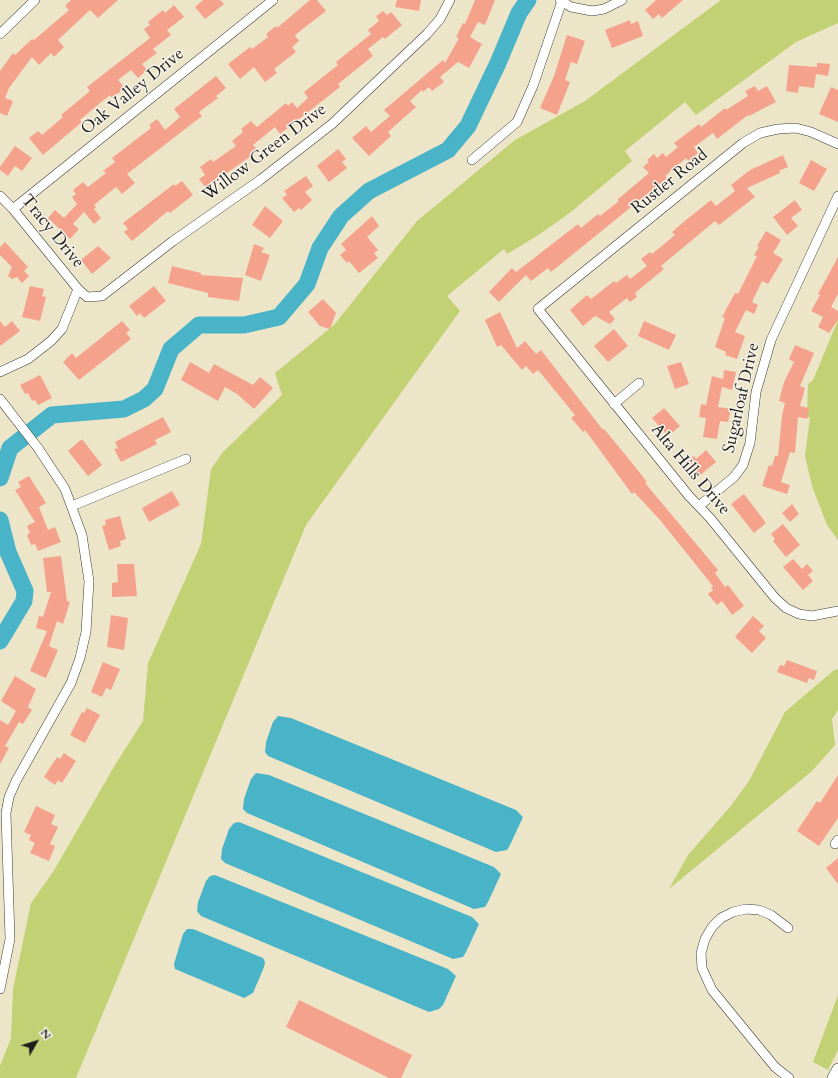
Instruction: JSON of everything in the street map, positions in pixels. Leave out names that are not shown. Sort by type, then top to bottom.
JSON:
[{"type":"street","points":[[0,34],[35,0]]},
{"type":"street","name":"Oak Valley Drive","points":[[13,209],[273,0]]},
{"type":"street","name":"Willow Green Drive","points":[[78,289],[86,297],[102,296],[173,241],[292,156],[332,124],[400,62],[440,19],[450,0]]},
{"type":"street","points":[[472,160],[517,122],[533,86],[561,0],[571,7],[604,10],[622,0]]},
{"type":"street","name":"Rustler Road","points":[[538,309],[743,143],[760,133],[778,129],[796,128],[811,132],[838,144]]},
{"type":"street","name":"Tracy Drive","points":[[0,196],[13,209],[78,289]]},
{"type":"street","name":"Sugarloaf Drive","points":[[699,506],[734,476],[743,465],[750,444],[756,392],[771,340],[838,196]]},
{"type":"street","points":[[0,372],[28,359],[51,341],[62,329],[78,289]]},
{"type":"street","name":"Alta Hills Drive","points":[[538,309],[614,404],[775,598],[786,608],[799,614],[812,616],[838,611]]},
{"type":"street","points":[[614,404],[639,383]]},
{"type":"street","points":[[0,399],[38,448],[65,489],[82,535],[89,574],[89,608],[86,632],[80,658],[71,683],[16,781],[8,802],[5,830],[10,939],[0,989]]},
{"type":"street","points":[[72,506],[186,459]]},
{"type":"street","points":[[788,928],[771,915],[759,910],[746,909],[733,912],[721,918],[712,927],[705,939],[701,953],[702,968],[712,990],[775,1067],[788,1078]]},
{"type":"street","points":[[833,1078],[838,1069]]},
{"type":"green space","points":[[721,0],[838,0],[838,23],[796,42],[696,115],[685,102],[625,151],[632,161],[571,212],[540,234],[507,254],[504,249],[447,296],[460,311],[306,525],[76,1078],[0,1078],[0,1066],[11,1038],[13,989],[31,903],[53,872],[115,765],[143,721],[148,663],[201,544],[211,469],[223,452],[282,395],[275,373],[334,325],[417,221],[515,140],[585,101]]},
{"type":"green space","points":[[838,320],[838,540],[827,525],[812,486],[805,456],[810,417],[807,418],[808,384],[813,380]]},
{"type":"green space","points":[[838,669],[838,710],[832,719],[835,745],[812,771],[669,889],[688,855],[730,807],[749,781],[785,712],[834,670]]},
{"type":"green space","points":[[838,995],[838,1050],[828,1070],[813,1062]]},
{"type":"water","points":[[278,716],[291,718],[516,810],[523,817],[510,845],[507,850],[496,852],[268,756],[265,752],[266,742],[273,722]]},
{"type":"water","points":[[256,773],[269,775],[494,867],[501,874],[488,902],[485,907],[474,909],[247,813],[243,809],[244,799],[251,779]]},
{"type":"water","points":[[239,822],[472,917],[479,924],[466,952],[463,957],[453,959],[225,863],[221,859],[222,849],[229,829],[234,823]]},
{"type":"water","points":[[215,875],[448,969],[456,976],[443,1005],[439,1009],[429,1012],[201,916],[197,911],[198,902],[206,881],[210,876]]},
{"type":"water","points":[[187,929],[193,929],[263,958],[265,962],[264,967],[253,993],[244,998],[175,969],[174,964],[183,934]]},
{"type":"building","points":[[71,0],[118,0],[98,18],[90,10],[58,40],[64,47],[54,57],[51,53],[39,65],[32,57],[9,88],[5,98],[13,101],[7,116],[0,113],[0,71],[13,53],[15,55],[32,39],[34,40],[69,10],[65,6]]},
{"type":"building","points":[[203,0],[220,0],[224,4],[205,19],[195,7]]},
{"type":"building","points":[[310,0],[317,0],[326,11],[295,35],[299,41],[292,47],[296,52],[274,69],[277,73],[265,82],[254,67],[240,79],[228,64],[250,47],[252,49],[268,37],[266,34],[276,26],[277,28]]},
{"type":"building","points":[[397,0],[421,0],[419,11],[395,7]]},
{"type":"building","points":[[475,0],[495,0],[485,25],[478,22],[470,37],[482,44],[469,68],[458,62],[440,77],[444,82],[432,91],[429,87],[423,92],[422,90],[410,101],[416,107],[388,132],[391,136],[369,156],[352,138],[366,126],[371,132],[390,116],[384,110],[443,60],[445,63],[459,38],[456,37],[463,23],[465,24]]},
{"type":"building","points":[[656,0],[683,0],[662,18],[659,14],[653,19],[645,10]]},
{"type":"building","points":[[174,5],[184,17],[167,30],[171,35],[153,49],[157,53],[142,64],[147,70],[138,78],[131,70],[118,80],[125,88],[112,98],[110,95],[100,103],[80,120],[82,122],[43,155],[29,138],[38,131],[42,135],[63,117],[61,115],[90,91],[87,87],[150,38],[144,29],[150,25],[148,22],[163,10],[165,13]]},
{"type":"building","points":[[383,11],[387,15],[391,12],[402,25],[385,39],[383,37],[368,49],[373,56],[338,84],[340,87],[280,134],[275,127],[253,145],[258,151],[206,188],[199,179],[205,175],[200,167],[211,159],[213,162],[236,146],[232,141],[243,132],[241,129],[251,121],[257,127],[286,103],[288,106],[292,102],[297,108],[308,98],[304,92],[338,65],[336,62],[371,34],[368,30],[379,21],[376,16]]},
{"type":"building","points":[[630,20],[631,24],[638,21],[643,36],[612,48],[605,30]]},
{"type":"building","points":[[567,35],[585,41],[577,64],[571,62],[565,80],[570,82],[557,115],[540,108],[554,76]]},
{"type":"building","points":[[817,63],[830,64],[828,76],[816,74],[814,88],[799,86],[798,93],[786,91],[789,65],[817,67]]},
{"type":"building","points":[[216,76],[226,88],[216,96],[218,98],[199,112],[202,116],[127,174],[135,183],[122,194],[116,187],[94,205],[96,207],[94,209],[101,218],[94,224],[84,212],[73,224],[79,229],[70,239],[48,218],[55,210],[64,218],[77,204],[72,197],[76,194],[73,190],[83,182],[88,187],[106,173],[103,171],[115,162],[112,158],[151,128],[149,125],[157,119],[165,130],[180,117],[174,109]]},
{"type":"building","points":[[755,86],[758,91],[767,86],[776,102],[749,116],[748,115],[717,139],[713,133],[694,147],[698,153],[688,161],[686,158],[665,176],[667,178],[551,272],[548,268],[531,281],[526,275],[499,302],[489,292],[512,268],[516,272],[578,224],[581,228],[598,214],[600,216],[619,201],[617,200],[649,173],[643,167],[649,162],[647,160],[654,154],[657,158],[663,153],[666,157],[678,147],[674,143],[699,124],[701,127],[725,108],[726,110],[748,96],[745,91]]},
{"type":"building","points":[[831,87],[838,90],[838,122],[819,114]]},
{"type":"building","points":[[15,146],[32,158],[22,171],[15,166],[8,176],[0,170],[0,167]]},
{"type":"building","points":[[338,149],[346,159],[342,162],[347,168],[329,182],[317,166]]},
{"type":"building","points":[[783,155],[788,167],[779,171],[780,173],[747,188],[755,197],[719,225],[715,221],[661,266],[664,269],[635,293],[637,297],[630,302],[627,298],[609,312],[615,319],[610,324],[595,316],[583,326],[570,310],[587,295],[591,299],[614,281],[616,283],[627,275],[630,279],[647,266],[641,259],[650,252],[652,254],[675,235],[672,232],[686,220],[711,200],[716,206],[735,191],[731,185],[750,170]]},
{"type":"building","points":[[811,160],[827,169],[814,191],[799,183]]},
{"type":"building","points":[[306,176],[313,186],[305,192],[312,200],[301,210],[299,208],[294,212],[282,198],[287,195],[284,191]]},
{"type":"building","points":[[182,181],[193,195],[170,213],[168,211],[132,241],[124,232],[128,229],[123,223],[174,184],[175,186]]},
{"type":"building","points":[[795,200],[802,210],[791,218],[798,226],[787,235],[773,217]]},
{"type":"building","points":[[265,206],[283,221],[270,238],[252,225]]},
{"type":"building","points":[[372,216],[379,226],[367,237],[378,250],[374,253],[378,258],[359,273],[349,261],[347,263],[340,255],[346,250],[341,244]]},
{"type":"building","points":[[766,231],[781,240],[773,253],[783,259],[768,284],[762,281],[752,302],[758,305],[754,314],[746,310],[735,332],[745,336],[737,359],[725,355],[726,352],[715,347],[725,318],[722,317],[735,293],[738,294],[757,256],[754,255],[759,247],[757,246]]},
{"type":"building","points":[[5,242],[28,267],[24,271],[29,276],[22,283],[17,277],[12,279],[8,276],[12,267],[0,255],[0,247]]},
{"type":"building","points":[[254,244],[264,248],[261,252],[270,255],[261,281],[245,275]]},
{"type":"building","points":[[98,246],[111,258],[92,274],[81,260]]},
{"type":"building","points":[[838,257],[838,294],[831,307],[838,311],[838,320],[829,333],[818,327],[823,317],[811,311],[820,295],[818,294]]},
{"type":"building","points":[[172,266],[201,273],[201,275],[243,278],[239,301],[208,297],[208,293],[168,283]]},
{"type":"building","points":[[30,286],[44,289],[42,296],[46,297],[40,321],[22,317]]},
{"type":"building","points":[[154,286],[166,301],[144,318],[140,313],[137,316],[129,306]]},
{"type":"building","points":[[323,299],[336,313],[330,329],[320,326],[308,312]]},
{"type":"building","points":[[500,312],[517,348],[525,341],[536,354],[541,350],[603,430],[604,429],[647,482],[645,483],[718,570],[715,573],[725,587],[728,585],[744,606],[732,615],[722,601],[717,605],[708,594],[713,590],[711,588],[713,586],[660,520],[634,492],[632,494],[585,430],[583,432],[571,418],[575,415],[538,370],[533,374],[526,366],[522,370],[501,345],[497,347],[485,320]]},
{"type":"building","points":[[0,321],[5,327],[12,321],[20,331],[0,346]]},
{"type":"building","points":[[122,321],[130,330],[126,333],[131,339],[79,380],[63,362],[72,353],[76,358]]},
{"type":"building","points":[[644,321],[676,335],[669,350],[638,336]]},
{"type":"building","points":[[614,329],[628,346],[608,362],[594,346]]},
{"type":"building","points":[[795,345],[814,353],[800,386],[805,388],[800,406],[809,408],[807,419],[798,417],[795,453],[790,452],[781,482],[790,485],[787,494],[762,486],[769,465],[772,466],[775,456],[778,456],[782,416],[785,403],[779,401],[784,382],[794,362],[789,359]]},
{"type":"building","points":[[190,362],[209,373],[214,364],[253,385],[260,377],[273,388],[254,409],[237,394],[225,387],[218,401],[181,380]]},
{"type":"building","points":[[681,362],[689,384],[675,389],[667,366]]},
{"type":"building","points":[[724,370],[736,372],[732,390],[722,387],[718,407],[731,409],[728,422],[720,421],[717,439],[703,437],[706,418],[699,417],[701,404],[706,405],[712,376],[723,379]]},
{"type":"building","points":[[40,375],[52,398],[38,405],[35,400],[32,401],[28,393],[25,394],[20,385]]},
{"type":"building","points":[[664,408],[680,426],[668,436],[652,418]]},
{"type":"building","points":[[163,417],[171,432],[155,440],[157,444],[121,462],[114,449],[118,448],[115,442]]},
{"type":"building","points":[[82,439],[102,465],[88,476],[68,451]]},
{"type":"building","points":[[706,450],[716,462],[699,476],[687,462],[694,456],[696,459]]},
{"type":"building","points":[[29,476],[46,503],[39,507],[48,530],[55,527],[61,542],[38,551],[35,544],[31,545],[27,535],[30,533],[27,526],[35,522],[15,490],[21,487],[18,482]]},
{"type":"building","points":[[172,491],[180,505],[149,522],[142,508]]},
{"type":"building","points":[[744,494],[766,523],[754,533],[731,504]]},
{"type":"building","points":[[792,504],[799,514],[790,522],[782,513]]},
{"type":"building","points":[[120,516],[126,539],[120,541],[121,546],[109,550],[102,526],[106,525],[105,520]]},
{"type":"building","points":[[783,524],[800,545],[786,557],[773,541],[775,539],[771,534]]},
{"type":"building","points":[[61,556],[67,601],[70,602],[63,624],[57,621],[49,646],[58,650],[46,678],[30,671],[47,631],[36,628],[39,616],[43,617],[51,592],[47,592],[43,558]]},
{"type":"building","points":[[793,559],[802,569],[807,564],[813,571],[808,575],[813,581],[803,590],[783,567]]},
{"type":"building","points":[[117,564],[134,564],[137,596],[112,597],[112,583],[118,582]]},
{"type":"building","points":[[111,615],[128,618],[124,650],[107,647]]},
{"type":"building","points":[[753,616],[764,626],[759,631],[766,638],[752,653],[735,637]]},
{"type":"building","points":[[787,660],[817,671],[814,680],[809,678],[807,683],[777,672],[780,665],[784,666]]},
{"type":"building","points":[[103,662],[120,669],[111,690],[106,688],[102,697],[91,692]]},
{"type":"building","points":[[15,676],[36,689],[28,707],[32,710],[23,724],[19,722],[5,746],[9,748],[0,764],[0,720],[8,725],[16,711],[1,701]]},
{"type":"building","points":[[87,708],[100,715],[85,743],[70,735],[82,712],[84,713]]},
{"type":"building","points":[[64,753],[76,761],[62,783],[58,780],[55,785],[44,777],[57,757],[60,759]]},
{"type":"building","points":[[838,775],[838,818],[819,846],[797,831],[817,801],[820,803]]},
{"type":"building","points":[[36,806],[55,815],[51,824],[58,827],[50,844],[55,846],[49,861],[30,853],[35,843],[29,840],[31,835],[24,832]]},
{"type":"building","points":[[838,858],[838,884],[826,868]]},
{"type":"building","points":[[299,1000],[412,1055],[401,1078],[389,1078],[286,1027]]},
{"type":"waterway","points":[[0,478],[10,448],[52,415],[124,409],[144,399],[155,389],[171,349],[199,325],[244,325],[279,317],[307,284],[320,248],[341,216],[369,191],[448,150],[468,126],[498,63],[519,13],[528,0]]},
{"type":"waterway","points":[[0,520],[8,552],[25,591],[24,601],[0,641]]}]
